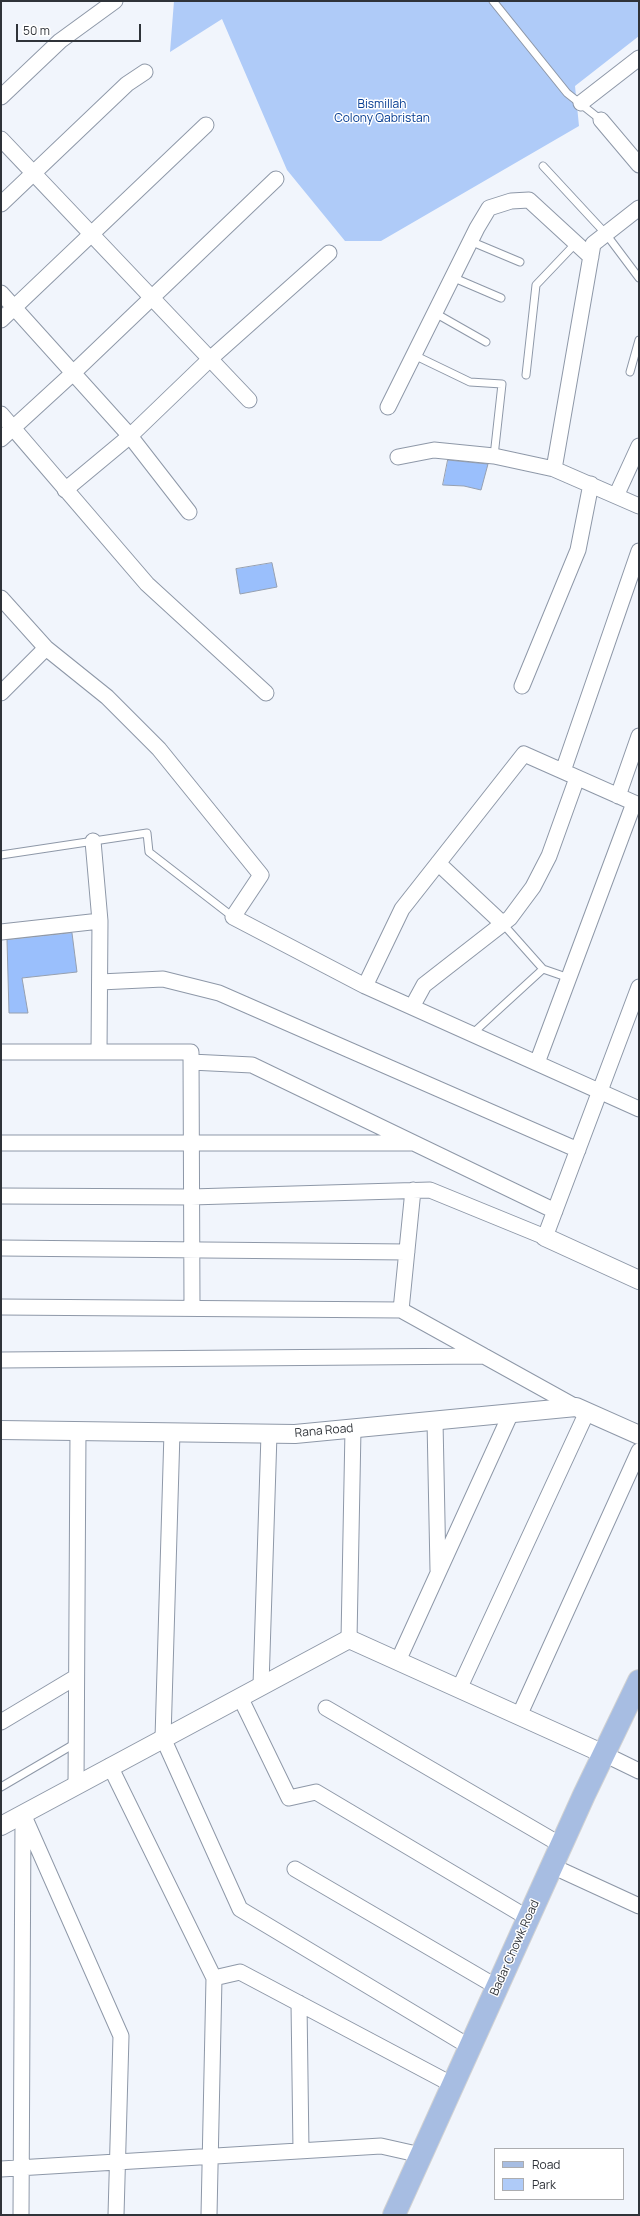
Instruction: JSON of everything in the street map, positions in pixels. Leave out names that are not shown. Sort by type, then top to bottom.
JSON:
[{"type":"main road","name":"Badar Chowk Road","points":[[394,2215],[561,1845],[639,1682]]},
{"type":"street","points":[[1,97],[60,41],[115,1]]},
{"type":"street","points":[[581,103],[639,58]]},
{"type":"street","points":[[1,204],[127,84],[145,72]]},
{"type":"street","points":[[601,120],[636,156]]},
{"type":"street","points":[[1,320],[206,125]]},
{"type":"street","points":[[1,139],[35,172],[91,234],[152,296],[210,360],[249,400]]},
{"type":"street","points":[[1,440],[276,179]]},
{"type":"street","points":[[388,407],[452,277],[489,208],[511,201],[529,200],[591,256]]},
{"type":"street","points":[[554,469],[593,244],[639,208]]},
{"type":"street","points":[[65,490],[130,436],[210,360],[329,253]]},
{"type":"street","points":[[1,293],[15,307],[72,374],[130,436],[189,512]]},
{"type":"street","points":[[1,414],[147,584],[266,693]]},
{"type":"street","points":[[616,496],[639,446]]},
{"type":"street","points":[[398,457],[434,450],[494,456],[554,469],[639,506]]},
{"type":"street","points":[[522,686],[578,550],[591,484]]},
{"type":"street","points":[[563,771],[639,551]]},
{"type":"street","points":[[1,598],[46,648],[107,697],[159,749],[260,875],[233,917],[365,986],[639,1109]]},
{"type":"street","points":[[1,693],[46,648]]},
{"type":"street","points":[[618,796],[639,736]]},
{"type":"street","points":[[365,986],[402,909],[524,754],[563,771],[636,804],[537,1063]]},
{"type":"street","points":[[412,1007],[424,985],[510,918],[533,887],[549,856],[577,778]]},
{"type":"street","points":[[93,841],[100,921],[99,1052]]},
{"type":"street","points":[[438,862],[503,924]]},
{"type":"street","points":[[1,932],[100,921]]},
{"type":"street","points":[[100,982],[163,979],[219,993],[578,1150]]},
{"type":"street","points":[[545,1237],[639,987]]},
{"type":"street","points":[[1,1052],[191,1052],[192,1307]]},
{"type":"street","points":[[191,1062],[252,1065],[555,1211]]},
{"type":"street","points":[[1,1143],[413,1143]]},
{"type":"street","points":[[401,1310],[413,1190]]},
{"type":"street","points":[[1,1196],[191,1197],[430,1190],[545,1237],[639,1280]]},
{"type":"street","points":[[1,1248],[407,1252]]},
{"type":"street","points":[[1,1307],[192,1307],[401,1310],[581,1410],[639,1435]]},
{"type":"street","points":[[1,1360],[485,1356]]},
{"type":"street","points":[[459,1689],[581,1410]]},
{"type":"street","name":"Rana Road","points":[[1,1430],[295,1434],[511,1414],[581,1410]]},
{"type":"street","points":[[398,1661],[511,1414]]},
{"type":"street","points":[[435,1421],[438,1575]]},
{"type":"street","points":[[349,1638],[353,1429]]},
{"type":"street","points":[[76,1785],[78,1431]]},
{"type":"street","points":[[172,1432],[163,1738],[240,1909],[470,2047]]},
{"type":"street","points":[[261,1686],[269,1434]]},
{"type":"street","points":[[520,1716],[639,1451]]},
{"type":"street","points":[[349,1638],[639,1771]]},
{"type":"street","points":[[1,1826],[349,1638]]},
{"type":"street","points":[[1,1722],[76,1677]]},
{"type":"street","points":[[240,1697],[289,1798],[316,1792],[528,1918]]},
{"type":"street","points":[[326,1708],[561,1845]]},
{"type":"street","points":[[110,1766],[214,1978],[209,2215]]},
{"type":"street","points":[[23,1814],[121,2036],[116,2215]]},
{"type":"street","points":[[21,2215],[23,1814]]},
{"type":"street","points":[[552,1866],[639,1906]]},
{"type":"street","points":[[295,1869],[497,1987]]},
{"type":"street","points":[[214,1978],[240,1972],[453,2085]]},
{"type":"street","points":[[299,2003],[301,2151]]},
{"type":"street","points":[[1,2169],[381,2146],[421,2155]]},
{"type":"lane","points":[[493,1],[567,93],[601,120]]},
{"type":"lane","points":[[543,166],[606,234],[639,278]]},
{"type":"lane","points":[[470,242],[520,262]]},
{"type":"lane","points":[[526,375],[536,285],[576,243]]},
{"type":"lane","points":[[452,277],[501,298]]},
{"type":"lane","points":[[435,313],[486,342]]},
{"type":"lane","points":[[630,372],[639,340]]},
{"type":"lane","points":[[414,355],[470,382],[502,384],[494,456]]},
{"type":"lane","points":[[1,855],[147,832],[149,852],[233,917]]},
{"type":"lane","points":[[503,924],[543,968],[569,978]]},
{"type":"lane","points":[[472,1034],[543,968]]},
{"type":"lane","points":[[1,1788],[76,1743]]},
{"type":"green space","name":"Bismillah Colony Qabristan","points":[[174,1],[639,1],[639,36],[575,86],[579,126],[381,241],[345,241],[287,170],[222,19],[170,52]]},
{"type":"building","points":[[448,460],[488,464],[481,490],[464,486],[443,485]]},
{"type":"building","points":[[272,563],[277,587],[240,594],[236,569]]},
{"type":"building","points":[[72,933],[77,972],[22,978],[28,1013],[9,1013],[7,940]]}]
